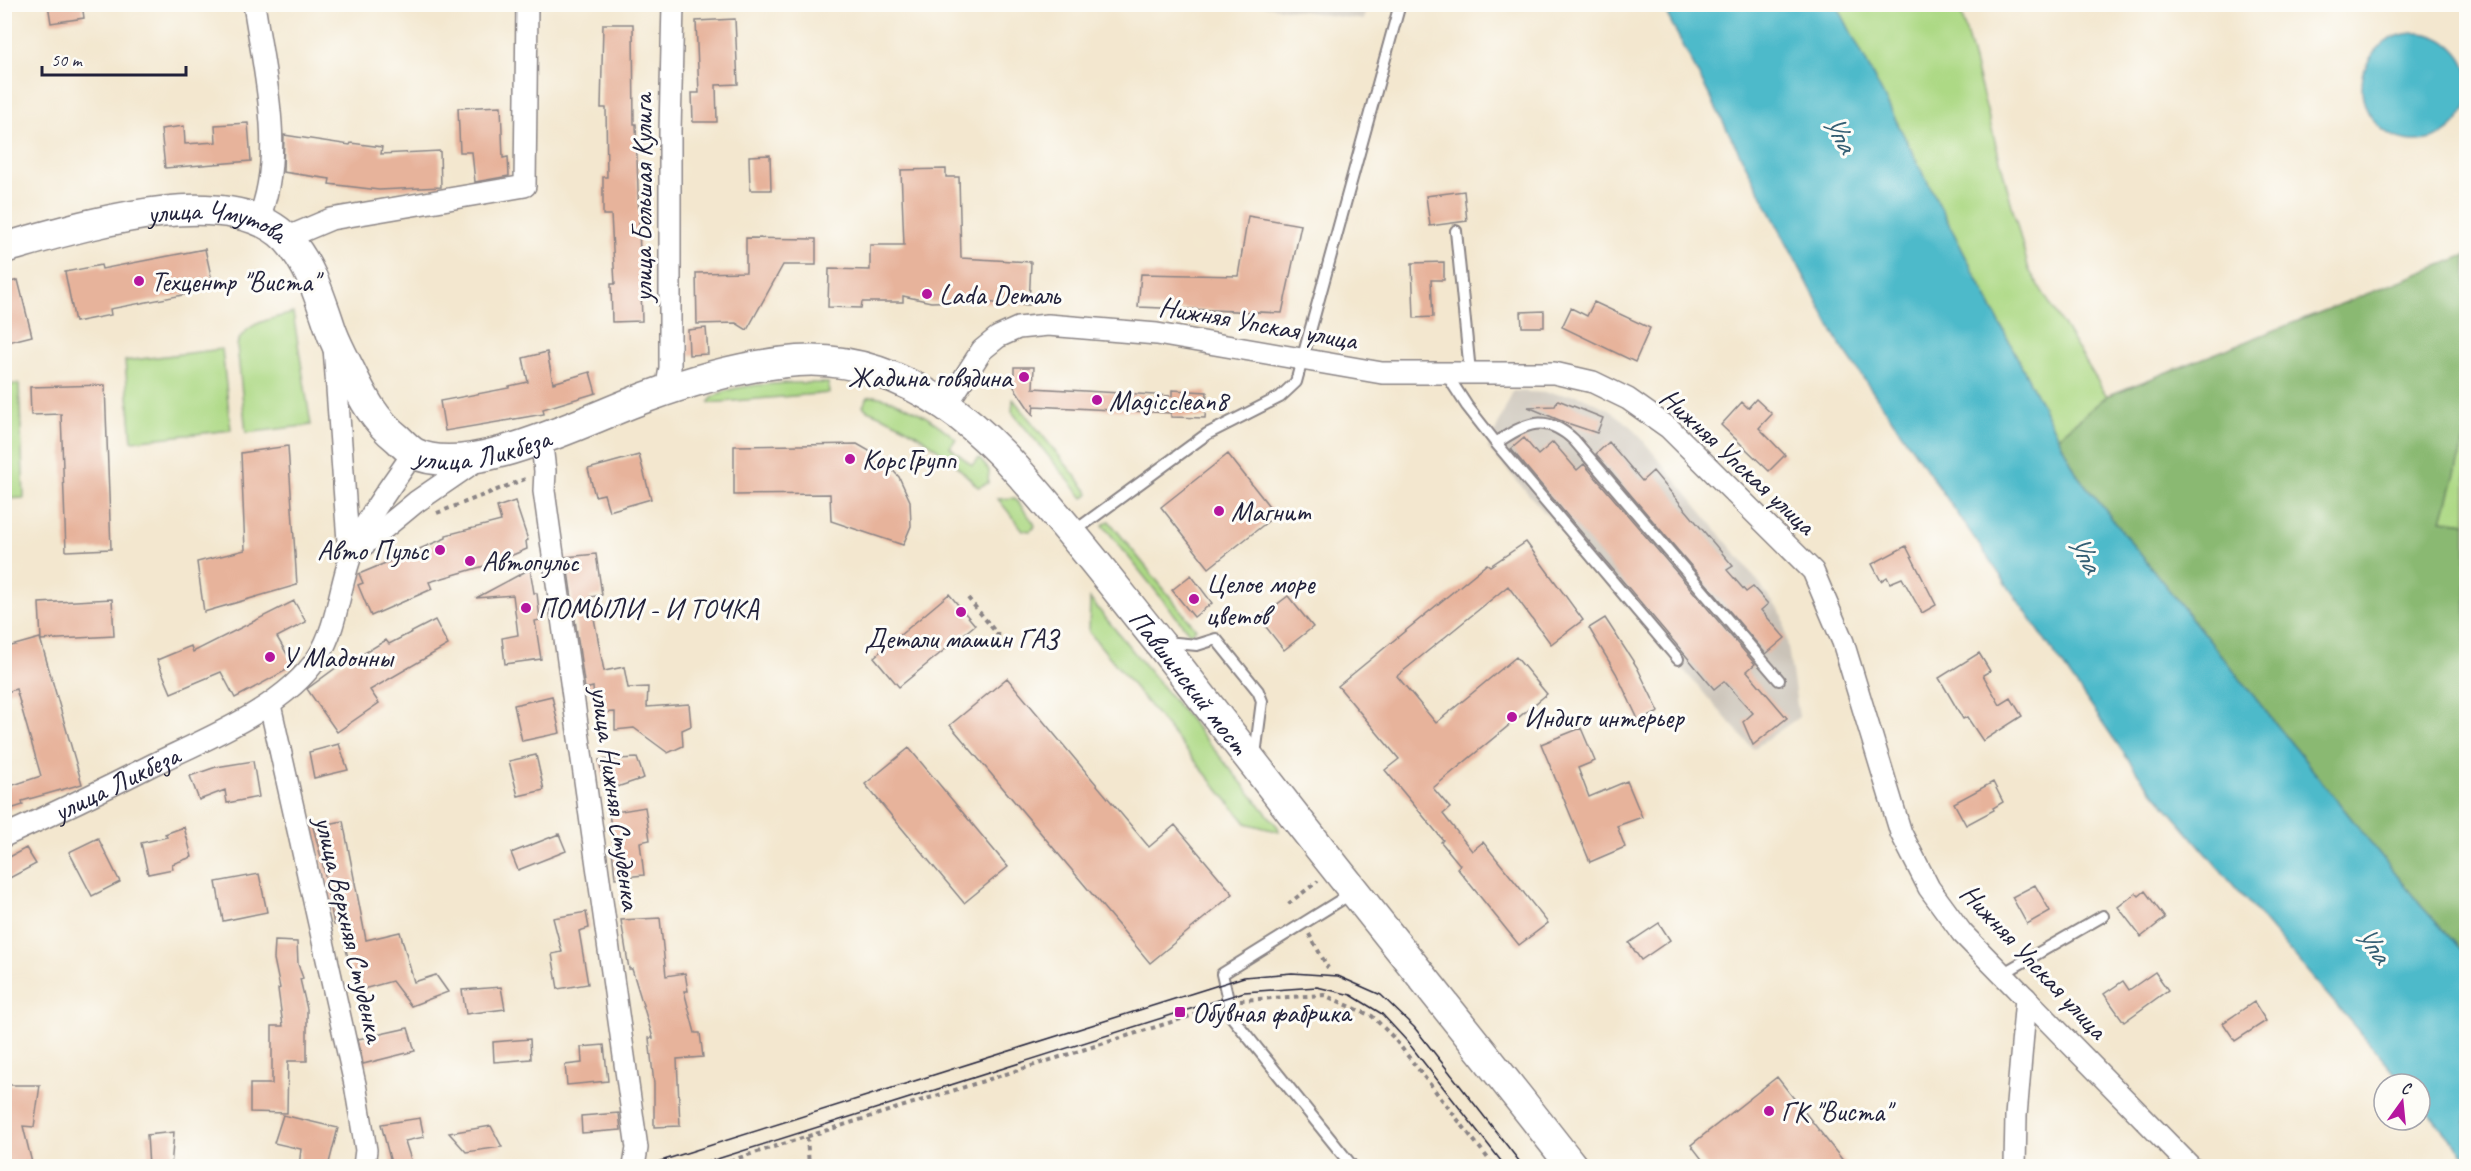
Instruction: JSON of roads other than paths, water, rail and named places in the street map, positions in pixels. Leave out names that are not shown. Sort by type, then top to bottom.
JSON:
[{"type":"main road","name":"улица Чмутова","points":[[4,248],[79,227],[173,210],[225,210],[258,220],[286,238],[316,286],[333,335],[370,412],[386,430],[414,452]]},
{"type":"main road","name":"улица Ликбеза","points":[[414,452],[438,460],[481,458],[722,372],[803,360],[850,363],[898,378],[946,406],[992,442],[1023,475]]},
{"type":"main road","name":"Павшинский мост","points":[[1023,475],[1254,761],[1572,1167]]},
{"type":"street","points":[[254,4],[272,117],[266,202],[258,220]]},
{"type":"street","points":[[286,238],[331,219],[525,186],[527,4]]},
{"type":"street","name":"улица Большая Кулига","points":[[666,391],[670,368],[670,131],[673,4]]},
{"type":"street","name":"Нижняя Упская улица","points":[[946,406],[982,351],[998,337],[1018,328],[1048,325],[1158,334],[1382,373],[1554,373],[1593,382],[1612,390],[1669,428],[1813,571],[1843,642],[1901,833],[1912,859],[1929,888],[1962,933],[2190,1167]]},
{"type":"street","points":[[333,335],[349,562]]},
{"type":"street","name":"улица Нижняя Cтуденкa","points":[[541,437],[545,471],[544,491],[637,1148],[634,1167]]},
{"type":"street","name":"улица Ликбеза","points":[[4,836],[197,744],[270,705],[300,679],[319,656],[336,612],[349,562],[368,521],[414,452]]},
{"type":"street","points":[[349,562],[361,547],[396,518],[481,458]]},
{"type":"street","name":"улица Верхняя Студенка","points":[[270,705],[356,1084],[366,1150],[364,1167]]},
{"type":"street","points":[[2015,1167],[2016,1116],[2025,998]]},
{"type":"lane","points":[[1072,533],[1207,434],[1280,397],[1296,382],[1400,4]]},
{"type":"lane","points":[[1456,231],[1470,372]]},
{"type":"lane","points":[[1445,372],[1467,406],[1496,443],[1678,658]]},
{"type":"lane","points":[[1496,443],[1524,426],[1545,423],[1560,428],[1574,440],[1779,680]]},
{"type":"lane","points":[[1158,642],[1197,645],[1216,639],[1258,691],[1262,701],[1254,761]]},
{"type":"lane","points":[[1352,1167],[1232,1017],[1222,974],[1354,891]]},
{"type":"lane","points":[[2002,974],[2103,916]]},
{"type":"water","name":"Упа","points":[[1662,5],[1837,5],[2078,476],[2422,907],[2466,955],[2466,1157],[2432,1117],[2432,1072],[2394,1072],[2139,775],[1839,343]]},
{"type":"water","points":[[2416,33],[2437,37],[2454,49],[2466,66],[2470,87],[2466,108],[2454,125],[2437,137],[2416,141],[2395,137],[2378,125],[2366,108],[2362,87],[2366,66],[2378,49],[2395,37]]},
{"type":"tram line","points":[[645,1166],[1244,977],[1292,973],[1338,976],[1381,995],[1414,1027],[1523,1166]]},
{"type":"tram line","points":[[695,1166],[1244,992],[1317,987],[1351,995],[1382,1014],[1406,1040],[1505,1166]]},
{"type":"place","name":"Техцентр \"Виста\"","points":[[139,281]]},
{"type":"place","name":"Lada Dеталь","points":[[927,294]]},
{"type":"place","name":"Жадина говядина","points":[[1024,377]]},
{"type":"place","name":"Magicclean8","points":[[1097,400]]},
{"type":"place","name":"КорсГрупп","points":[[850,459]]},
{"type":"place","name":"Магнит","points":[[1219,511]]},
{"type":"place","name":"Авто Пульс","points":[[440,550]]},
{"type":"place","name":"Автопульс","points":[[470,561]]},
{"type":"place","name":"Целое море цветов","points":[[1194,599]]},
{"type":"place","name":"ПОМЫЛИ - И ТОЧКА","points":[[526,608]]},
{"type":"place","name":"Детали машин ГАЗ","points":[[961,612]]},
{"type":"place","name":"У Мадонны","points":[[270,657]]},
{"type":"place","name":"Индиго интерьер","points":[[1512,717]]},
{"type":"place","name":"Обувная фабрика","points":[[1180,1012]]},
{"type":"place","name":"ГК \"Виста\"","points":[[1769,1111]]}]
